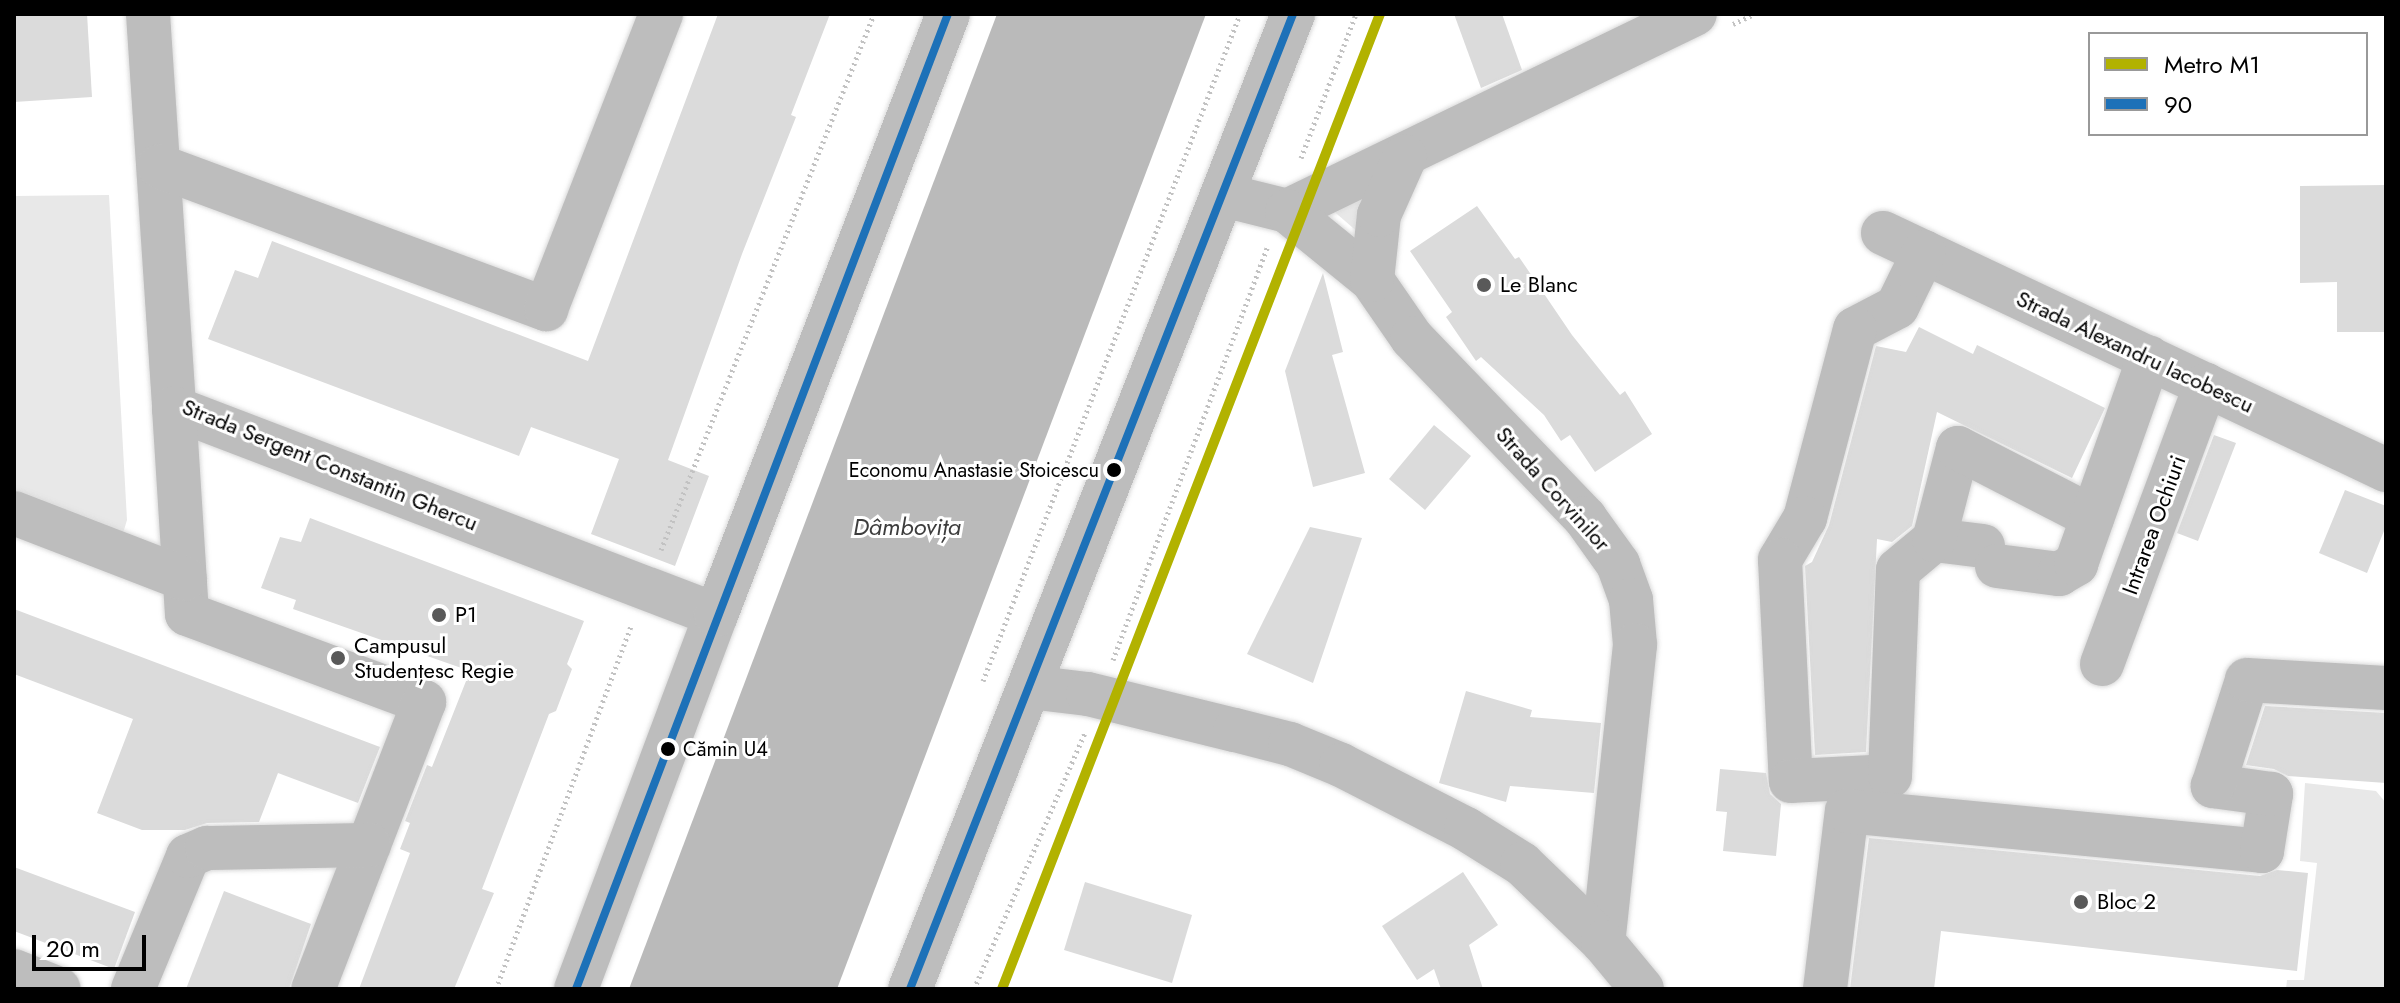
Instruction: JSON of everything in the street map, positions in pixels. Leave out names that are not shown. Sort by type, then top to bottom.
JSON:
[{"type":"street","name":"Strada Sergent Constantin Ghercu","points":[[148,14],[174,408],[716,615]]},
{"type":"street","points":[[576,989],[716,615],[948,14]]},
{"type":"street","points":[[910,989],[1293,14]]},
{"type":"street","points":[[1223,195],[1284,211],[1405,157],[1685,16]]},
{"type":"street","points":[[159,166],[546,309],[645,19]]},
{"type":"street","points":[[1372,280],[1379,215],[1405,157]]},
{"type":"street","name":"Strada Corvinilor","points":[[1284,211],[1372,280],[1412,338],[1585,518],[1618,564],[1631,600],[1635,645],[1603,942]]},
{"type":"street","name":"Strada Alexandru Iacobescu","points":[[1883,233],[2386,470]]},
{"type":"street","points":[[1924,252],[1897,307],[1855,329],[1805,518],[1780,560],[1791,781],[1890,776],[1898,570],[1934,540],[1958,448],[2092,517]]},
{"type":"street","points":[[1934,540],[2059,574],[2076,564],[2149,358]]},
{"type":"street","name":"Intrarea Ochiuri","points":[[2102,664],[2206,385]]},
{"type":"street","points":[[174,408],[187,614],[424,702],[313,989]]},
{"type":"street","points":[[14,513],[185,579]]},
{"type":"street","points":[[2338,656],[2386,661]]},
{"type":"street","points":[[1825,989],[1847,811],[2262,851],[2271,794],[2213,786],[2247,680],[2386,688]]},
{"type":"street","points":[[1029,687],[1099,697],[1290,744],[1341,765],[1466,829],[1522,864],[1603,942],[1642,989]]},
{"type":"street","points":[[133,989],[188,856],[207,848],[369,845]]},
{"type":"street","points":[[14,971],[59,989]]},
{"type":"path","points":[[496,989],[645,588],[874,14]]},
{"type":"path","points":[[979,691],[1240,14]]},
{"type":"path","points":[[974,989],[1099,697],[1356,14]]},
{"type":"shaded area","points":[[1373,187],[1360,234],[1330,208]]},
{"type":"shaded area","points":[[109,195],[127,520],[120,543],[14,500],[14,196]]},
{"type":"shaded area","points":[[2305,783],[2376,791],[2386,803],[2386,989],[2286,989],[2287,980],[2304,980],[2317,863],[2300,861]]},
{"type":"water","name":"Dâmbovița","points":[[997,14],[1206,14],[837,989],[629,989]]},
{"type":"building","points":[[14,14],[87,14],[92,97],[14,102]]},
{"type":"building","points":[[718,14],[830,14],[791,115],[796,117],[742,254],[668,460],[709,476],[675,566],[591,534],[619,459],[531,427],[519,456],[208,339],[235,270],[258,278],[272,241],[588,361]]},
{"type":"building","points":[[1454,14],[1502,14],[1522,70],[1481,88]]},
{"type":"building","points":[[2386,185],[2386,332],[2337,332],[2337,282],[2300,283],[2300,186]]},
{"type":"building","points":[[1477,206],[1515,259],[1519,257],[1572,335],[1620,395],[1625,391],[1652,434],[1595,472],[1570,435],[1561,441],[1544,415],[1481,357],[1476,361],[1446,317],[1452,312],[1410,251]]},
{"type":"building","points":[[1323,273],[1343,352],[1332,355],[1365,473],[1313,487],[1285,371]]},
{"type":"building","points":[[1919,327],[1973,354],[1977,345],[2105,408],[2072,478],[1937,412],[1912,526],[1892,542],[1877,539],[1866,752],[1815,755],[1805,566],[1812,562],[1829,525],[1876,346],[1906,352]]},
{"type":"building","points":[[1434,425],[1471,456],[1425,510],[1389,479]]},
{"type":"building","points":[[2214,435],[2236,443],[2198,541],[2177,533]]},
{"type":"building","points":[[2345,490],[2386,506],[2386,526],[2367,573],[2319,553]]},
{"type":"building","points":[[310,518],[584,621],[567,664],[572,669],[556,711],[549,714],[482,889],[494,893],[454,989],[359,989],[410,853],[400,849],[410,823],[405,821],[427,765],[432,767],[470,671],[293,609],[296,600],[261,588],[280,537],[301,542]]},
{"type":"building","points":[[1310,527],[1362,538],[1313,683],[1247,654]]},
{"type":"building","points":[[14,609],[380,747],[358,803],[278,773],[259,822],[207,823],[185,830],[142,830],[97,813],[133,719],[14,674]]},
{"type":"building","points":[[1466,691],[1532,710],[1530,717],[1601,723],[1594,793],[1510,786],[1506,802],[1439,783]]},
{"type":"building","points":[[2265,706],[2386,713],[2386,783],[2288,776],[2274,769],[2246,765]]},
{"type":"building","points":[[1720,769],[1766,773],[1770,794],[1781,804],[1776,856],[1723,851],[1727,812],[1716,811]]},
{"type":"building","name":"Bloc 2","points":[[1869,838],[2260,876],[2277,870],[2308,873],[2297,971],[1941,931],[1934,989],[1850,989]]},
{"type":"building","points":[[14,867],[135,912],[114,969],[14,931]]},
{"type":"building","points":[[1463,872],[1498,925],[1469,945],[1483,989],[1441,989],[1434,969],[1417,980],[1382,926]]},
{"type":"building","points":[[1085,882],[1192,915],[1172,983],[1064,950]]},
{"type":"building","points":[[224,891],[311,924],[289,989],[186,989]]},
{"type":"metro line","name":"M1","points":[[1002,989],[1380,14]]},
{"type":"transit line","name":"90","points":[[576,989],[948,14]]},
{"type":"transit line","name":"90","points":[[910,989],[1293,14]]},
{"type":"place","name":"Le Blanc","points":[[1484,285]]},
{"type":"place","name":"Economu Anastasie Stoicescu","points":[[1114,470]]},
{"type":"place","name":"P1","points":[[439,615]]},
{"type":"place","name":"Campusul Studențesc Regie","points":[[338,658]]},
{"type":"place","name":"Cămin U4","points":[[668,749]]},
{"type":"place","name":"Bloc 2","points":[[2081,902]]}]
